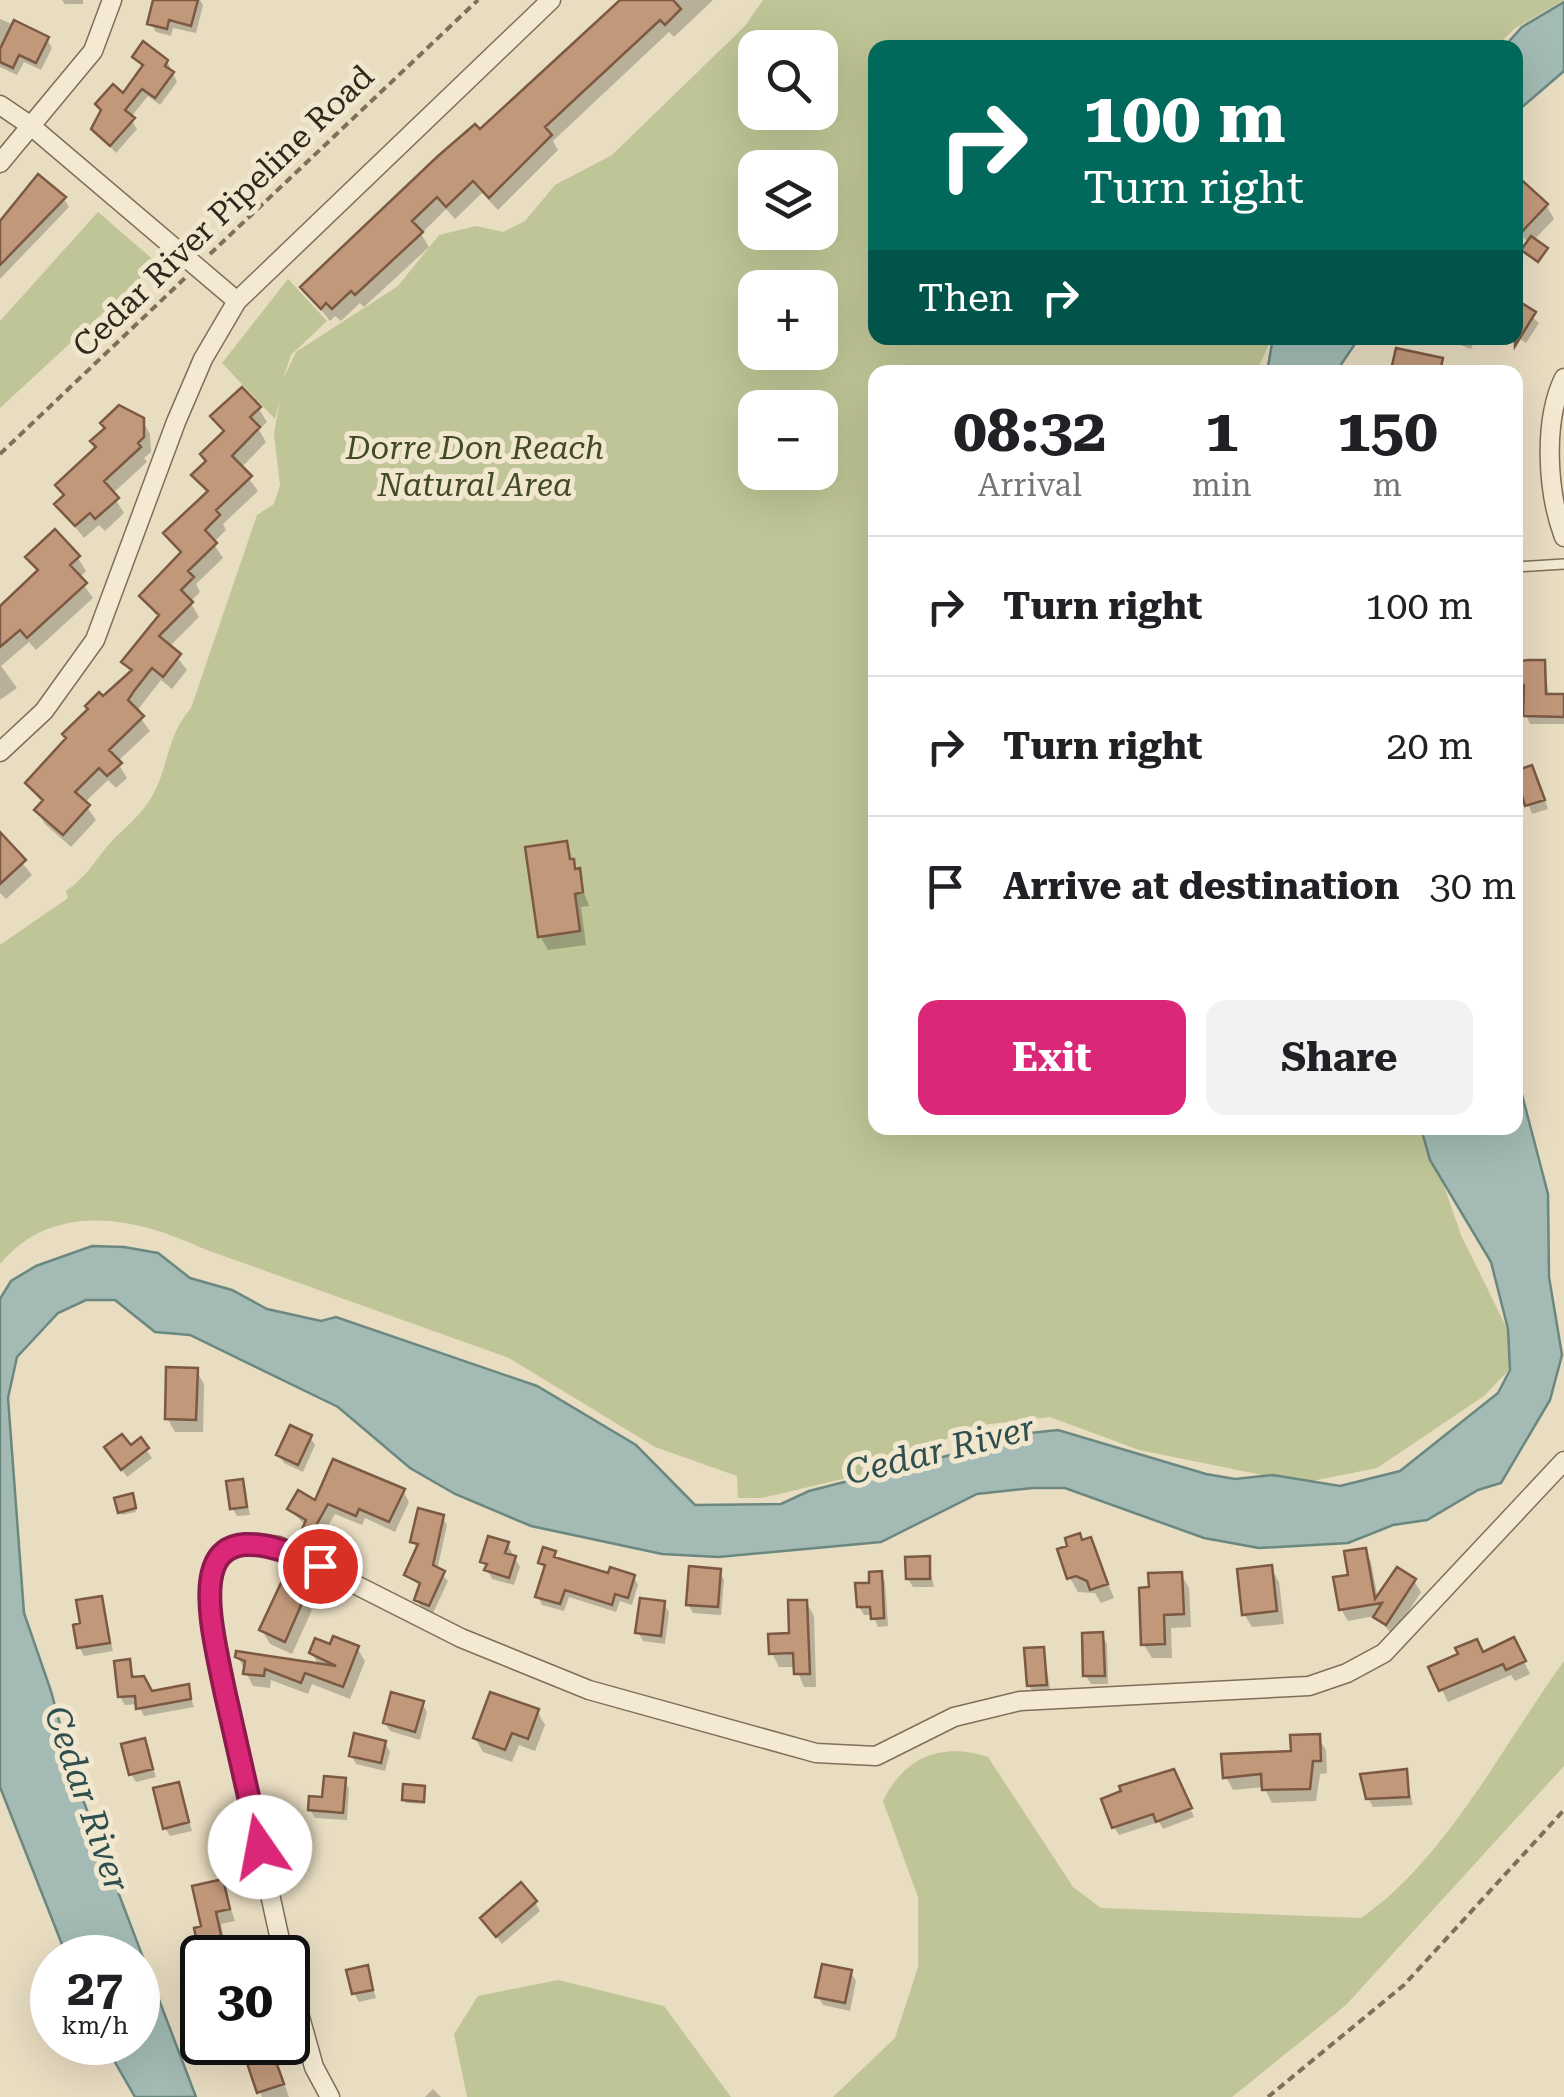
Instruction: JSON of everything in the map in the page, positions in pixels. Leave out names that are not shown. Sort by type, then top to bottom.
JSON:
[{"type":"street","points":[[0,163],[93,52],[112,0]]},
{"type":"street","points":[[0,752],[44,711],[94,640],[176,422],[203,358],[237,301],[552,0]]},
{"type":"street","points":[[0,105],[31,126],[237,301]]},
{"type":"street","points":[[1564,378],[1552,409],[1553,482],[1564,536]]},
{"type":"street","points":[[279,1935],[211,1626],[208,1589],[218,1559],[234,1546],[253,1542],[279,1546],[461,1638],[588,1690],[778,1745],[846,1756],[876,1756],[984,1706],[1309,1686],[1347,1674],[1384,1653],[1564,1461]]},
{"type":"street","points":[[310,2053],[330,2097]]},
{"type":"lane","points":[[1523,567],[1564,564]]},
{"type":"path","name":"Cedar River Pipeline Road","points":[[0,454],[478,0]]},
{"type":"path","points":[[1268,2097],[1404,1985],[1564,1810]]},
{"type":"green space","name":"Dorre Don Reach Natural Area","points":[[763,0],[1564,0],[1514,29],[1503,40],[868,40],[868,345],[1269,345],[1259,365],[868,365],[868,1135],[1426,1135],[1461,1235],[1515,1345],[1508,1371],[1484,1396],[1377,1468],[1302,1483],[1139,1450],[1050,1417],[973,1426],[885,1469],[762,1498],[738,1498],[737,1476],[655,1447],[509,1358],[152,1229],[98,1220],[71,1223],[45,1230],[22,1243],[0,1264],[0,945],[68,898],[66,891],[83,877],[153,795],[175,734],[191,708],[257,515],[274,504],[280,485],[274,434],[280,400],[275,419],[222,363],[288,279],[327,321],[291,355],[283,379],[296,352],[398,286],[439,235],[476,226],[503,232],[525,221],[555,185],[612,155],[738,33],[738,130],[838,130],[838,30],[741,30]]},
{"type":"green space","points":[[98,212],[157,263],[0,408],[0,321]]},
{"type":"green space","points":[[1564,1661],[1564,1766],[1346,2005],[1232,2097],[833,2097],[895,2038],[918,1967],[918,1897],[883,1801],[913,1764],[955,1751],[988,1757],[1073,1887],[1101,1908],[1361,1918],[1391,1894],[1447,1833]]},
{"type":"green space","points":[[558,1980],[664,2006],[731,2097],[467,2097],[454,2034],[478,1996]]},
{"type":"water","points":[[1564,2],[1564,71],[1523,106],[1523,40],[1510,40],[1522,27]]},
{"type":"water","points":[[1272,345],[1354,345],[1341,365],[1268,365]]},
{"type":"water","name":"Cedar River","points":[[1523,1099],[1548,1194],[1549,1277],[1562,1355],[1550,1400],[1501,1483],[1478,1490],[1427,1520],[1393,1525],[1348,1543],[1259,1548],[1204,1538],[1065,1488],[1033,1488],[977,1494],[881,1542],[718,1557],[662,1554],[531,1526],[455,1494],[410,1468],[338,1407],[190,1335],[155,1332],[115,1300],[86,1300],[58,1313],[17,1357],[8,1398],[24,1613],[74,1776],[134,1935],[58,1935],[0,1787],[0,1299],[11,1281],[36,1266],[92,1246],[158,1253],[190,1278],[232,1290],[267,1309],[321,1321],[336,1317],[537,1386],[636,1445],[695,1505],[781,1504],[809,1491],[966,1451],[992,1437],[1058,1430],[1235,1479],[1273,1475],[1340,1486],[1400,1471],[1498,1393],[1510,1370],[1508,1329],[1491,1262],[1430,1160],[1423,1135],[1523,1135]]},
{"type":"water","name":"Cedar River","points":[[160,2002],[180,2055],[180,2065],[184,2065],[196,2097],[135,2097],[117,2065],[160,2065]]},
{"type":"building","points":[[153,0],[198,0],[191,26],[169,20],[167,29],[147,24]]},
{"type":"building","points":[[620,0],[673,0],[681,9],[665,25],[660,20],[545,127],[552,135],[489,198],[473,181],[446,207],[437,197],[412,221],[423,232],[355,295],[351,291],[332,309],[326,303],[321,309],[300,287],[438,156],[475,124],[480,129]]},
{"type":"building","points":[[14,20],[49,37],[36,63],[19,55],[13,68],[0,62],[0,49]]},
{"type":"building","points":[[143,41],[168,60],[165,66],[174,72],[155,98],[142,89],[125,110],[135,118],[110,146],[91,129],[101,110],[95,104],[113,84],[123,93],[143,65],[132,57]]},
{"type":"building","points":[[38,174],[66,197],[0,265],[0,221]]},
{"type":"building","points":[[1523,181],[1548,204],[1523,231]]},
{"type":"building","points":[[1531,236],[1548,248],[1538,262],[1523,247]]},
{"type":"building","points":[[1523,304],[1536,312],[1523,333]]},
{"type":"building","points":[[1396,348],[1443,358],[1442,365],[1392,365]]},
{"type":"building","points":[[242,387],[261,407],[250,417],[260,427],[232,456],[252,476],[216,510],[220,515],[205,530],[217,543],[188,571],[194,577],[181,590],[193,602],[159,636],[181,654],[163,677],[152,668],[128,700],[144,716],[109,750],[122,763],[107,776],[99,768],[75,792],[90,805],[63,835],[34,810],[43,800],[25,783],[66,738],[62,734],[88,709],[85,706],[99,692],[103,696],[132,670],[121,662],[159,615],[139,596],[181,552],[163,533],[208,491],[191,475],[206,461],[200,454],[224,431],[210,416]]},
{"type":"building","points":[[119,405],[144,418],[144,437],[138,443],[141,447],[104,481],[119,498],[95,519],[90,513],[75,526],[54,504],[64,495],[55,485],[96,447],[90,441],[105,428],[100,423]]},
{"type":"building","points":[[55,529],[80,556],[70,565],[87,583],[27,638],[20,630],[0,647],[0,606],[38,570],[25,557]]},
{"type":"building","points":[[1545,660],[1546,694],[1564,694],[1564,717],[1523,716],[1523,661]]},
{"type":"building","points":[[1532,765],[1545,800],[1525,806],[1523,768]]},
{"type":"building","points":[[0,832],[26,860],[0,884]]},
{"type":"building","points":[[567,841],[570,859],[574,859],[575,869],[580,868],[583,892],[575,894],[580,931],[538,937],[525,847]]},
{"type":"building","points":[[166,1367],[198,1368],[196,1420],[165,1419]]},
{"type":"building","points":[[290,1425],[312,1435],[298,1465],[276,1455]]},
{"type":"building","points":[[122,1434],[131,1445],[141,1437],[149,1448],[121,1470],[104,1447]]},
{"type":"building","points":[[333,1459],[405,1489],[389,1522],[359,1509],[356,1516],[328,1504],[309,1538],[300,1534],[306,1520],[287,1509],[298,1490],[315,1500]]},
{"type":"building","points":[[243,1479],[247,1507],[230,1509],[226,1481]]},
{"type":"building","points":[[133,1493],[136,1508],[118,1513],[114,1498]]},
{"type":"building","points":[[418,1508],[444,1515],[433,1565],[445,1571],[429,1606],[414,1600],[420,1583],[404,1575],[418,1544],[410,1542]]},
{"type":"building","points":[[1080,1533],[1082,1540],[1091,1537],[1108,1584],[1090,1590],[1087,1581],[1076,1576],[1067,1579],[1057,1549],[1067,1546],[1065,1538]]},
{"type":"building","points":[[488,1536],[509,1542],[505,1553],[516,1556],[509,1578],[484,1570],[487,1564],[480,1562]]},
{"type":"building","points":[[543,1547],[556,1551],[554,1557],[608,1573],[610,1567],[635,1575],[628,1598],[615,1594],[612,1605],[565,1590],[560,1604],[535,1597],[545,1565],[538,1563]]},
{"type":"building","points":[[1366,1548],[1375,1599],[1397,1567],[1416,1579],[1386,1625],[1373,1617],[1382,1603],[1339,1610],[1333,1577],[1348,1575],[1344,1551]]},
{"type":"building","points":[[930,1556],[930,1579],[906,1579],[905,1557]]},
{"type":"building","points":[[1272,1565],[1277,1611],[1242,1615],[1237,1569]]},
{"type":"building","points":[[689,1566],[721,1569],[718,1607],[686,1605]]},
{"type":"building","points":[[882,1571],[884,1618],[871,1619],[870,1607],[857,1607],[855,1583],[869,1583],[869,1572]]},
{"type":"building","points":[[1182,1572],[1184,1614],[1164,1615],[1165,1644],[1141,1645],[1139,1588],[1149,1587],[1148,1573]]},
{"type":"building","points":[[281,1583],[306,1594],[285,1642],[259,1630]]},
{"type":"building","points":[[102,1596],[110,1643],[77,1648],[73,1625],[80,1623],[76,1600]]},
{"type":"building","points":[[640,1598],[665,1601],[661,1636],[635,1633]]},
{"type":"building","points":[[788,1600],[807,1600],[810,1674],[794,1674],[793,1653],[769,1654],[768,1634],[789,1633]]},
{"type":"building","points":[[1103,1632],[1105,1676],[1083,1676],[1082,1633]]},
{"type":"building","points":[[333,1636],[359,1646],[343,1687],[305,1673],[301,1683],[265,1669],[264,1676],[243,1674],[245,1661],[235,1657],[236,1651],[336,1666],[309,1653],[315,1638],[330,1644]]},
{"type":"building","points":[[1514,1637],[1526,1661],[1506,1670],[1503,1664],[1439,1691],[1428,1667],[1458,1654],[1455,1648],[1477,1639],[1483,1652]]},
{"type":"building","points":[[1044,1647],[1047,1685],[1027,1686],[1024,1648]]},
{"type":"building","points":[[130,1659],[132,1677],[144,1676],[152,1691],[189,1684],[191,1699],[136,1709],[135,1696],[118,1697],[114,1661]]},
{"type":"building","points":[[391,1692],[424,1701],[415,1732],[383,1723]]},
{"type":"building","points":[[490,1692],[539,1709],[528,1739],[512,1733],[505,1750],[473,1738]]},
{"type":"building","points":[[354,1733],[386,1741],[381,1763],[349,1756]]},
{"type":"building","points":[[1320,1734],[1321,1761],[1313,1761],[1310,1789],[1262,1790],[1261,1774],[1223,1778],[1221,1754],[1291,1751],[1290,1735]]},
{"type":"building","points":[[145,1738],[153,1769],[129,1775],[121,1744]]},
{"type":"building","points":[[1174,1769],[1192,1808],[1156,1822],[1153,1814],[1112,1828],[1101,1799],[1121,1791],[1119,1786]]},
{"type":"building","points":[[1407,1769],[1409,1797],[1366,1799],[1360,1774]]},
{"type":"building","points":[[324,1776],[346,1778],[343,1813],[308,1810],[309,1796],[322,1797]]},
{"type":"building","points":[[179,1782],[189,1822],[163,1829],[153,1788]]},
{"type":"building","points":[[403,1784],[425,1786],[424,1802],[402,1800]]},
{"type":"building","points":[[223,1879],[230,1909],[216,1912],[221,1935],[195,1935],[194,1928],[201,1926],[192,1886]]},
{"type":"building","points":[[521,1882],[537,1901],[496,1937],[480,1918]]},
{"type":"building","points":[[822,1964],[852,1970],[845,2003],[815,1997]]},
{"type":"building","points":[[368,1965],[373,1990],[352,1994],[346,1970]]},
{"type":"building","points":[[248,2065],[277,2065],[284,2084],[257,2093]]},
{"type":"route","points":[[260,1847],[211,1626],[209,1574],[218,1559],[234,1546],[253,1542],[279,1546],[320,1566]]}]
